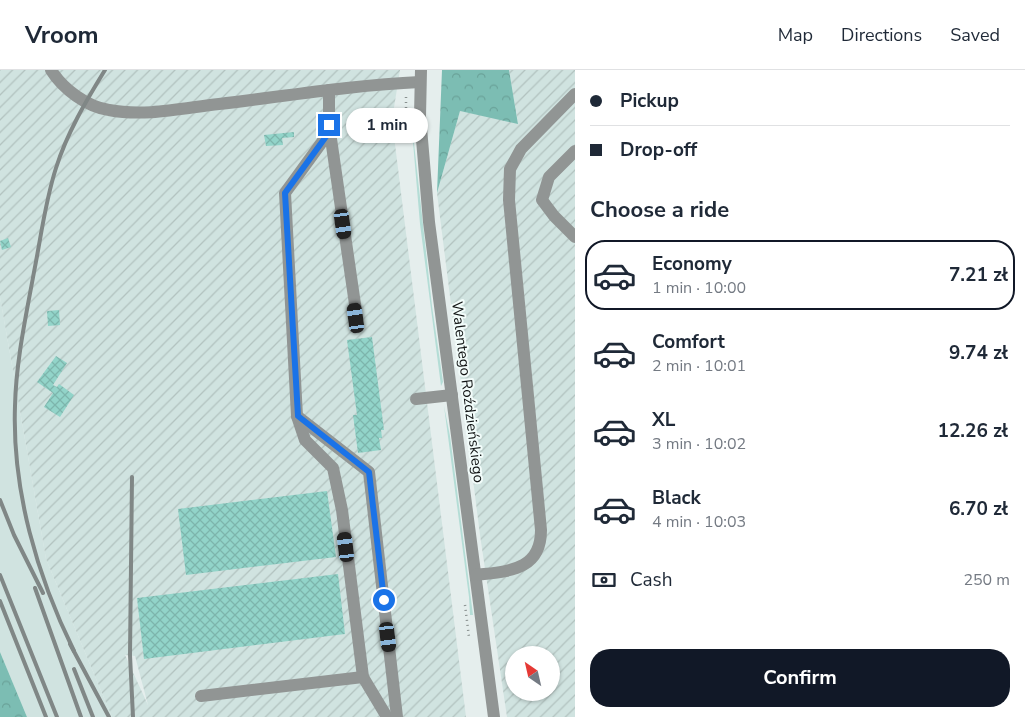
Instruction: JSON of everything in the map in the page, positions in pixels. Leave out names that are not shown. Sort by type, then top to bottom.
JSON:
[{"type":"street","points":[[51,70],[59,83],[95,106],[109,110],[150,113],[329,90],[420,76]]},
{"type":"street","name":"Walentego Roździeńskiego","points":[[420,76],[421,133],[428,213],[494,717]]},
{"type":"street","points":[[329,90],[330,131],[356,318]]},
{"type":"street","points":[[476,575],[510,571],[522,567],[530,561],[540,548],[541,530],[509,200],[510,168],[520,149],[575,94]]},
{"type":"street","points":[[330,131],[285,193],[298,416],[305,440],[333,468],[342,510],[363,677],[387,717]]},
{"type":"street","points":[[575,151],[549,177],[542,200],[554,216],[575,237]]},
{"type":"street","points":[[416,399],[452,395]]},
{"type":"street","points":[[298,416],[369,472],[397,717]]},
{"type":"street","points":[[201,696],[363,677]]},
{"type":"shaded area","points":[[0,70],[400,70],[392,120],[466,717],[112,717],[46,559],[0,297]],"holes":[[[125,655],[135,656],[148,705]]]},
{"type":"shaded area","points":[[509,70],[575,70],[575,717],[507,717],[480,535],[437,193],[460,111],[518,123]]},
{"type":"shaded area","points":[[0,297],[46,559],[112,717],[27,717],[0,652]]},
{"type":"green space","points":[[442,70],[509,70],[518,124],[460,111],[437,193]]},
{"type":"green space","points":[[410,107],[432,306],[443,382],[441,386],[420,224]]},
{"type":"green space","points":[[444,406],[450,436],[473,615],[470,615]]},
{"type":"green space","points":[[0,652],[27,717],[0,717]]},
{"type":"building","points":[[294,132],[294,137],[282,138],[283,145],[266,146],[264,135]]},
{"type":"building","points":[[8,238],[11,247],[2,250],[0,241]]},
{"type":"building","points":[[59,310],[60,325],[48,326],[47,311]]},
{"type":"building","points":[[372,337],[384,430],[381,430],[382,438],[379,438],[381,450],[358,453],[353,415],[357,415],[347,340]]},
{"type":"building","points":[[56,356],[67,363],[53,385],[57,387],[59,384],[74,395],[60,417],[44,407],[53,393],[37,382]]},
{"type":"building","points":[[327,491],[336,557],[186,575],[178,509]]},
{"type":"building","points":[[338,574],[345,634],[144,659],[137,598]]},
{"type":"railway","points":[[74,651],[49,593],[38,563],[30,532],[18,469],[15,438],[15,406],[19,355],[52,181],[60,155],[71,130],[105,70]]},
{"type":"railway","points":[[132,477],[130,655],[133,717]]},
{"type":"railway","points":[[0,500],[14,535],[43,593]]},
{"type":"railway","points":[[0,575],[57,717]]},
{"type":"railway","points":[[35,588],[81,717]]},
{"type":"railway","points":[[0,601],[46,717]]},
{"type":"railway","points":[[70,644],[109,717]]},
{"type":"railway","points":[[74,669],[93,717]]},
{"type":"route","points":[[329,125],[330,131],[285,193],[298,416],[369,472],[384,600]]}]
